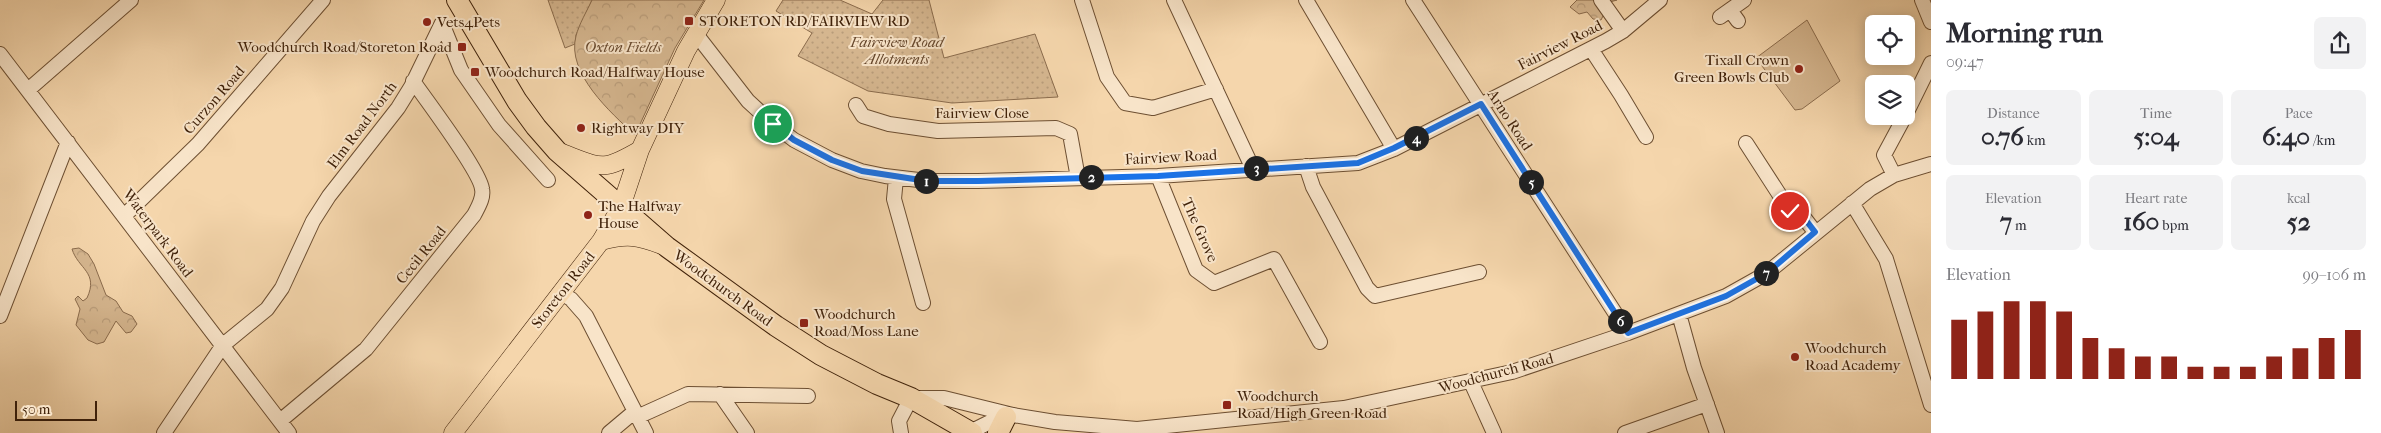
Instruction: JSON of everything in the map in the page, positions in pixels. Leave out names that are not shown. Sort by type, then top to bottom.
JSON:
[{"type":"highway","name":"Woodchurch Road","points":[[457,0],[517,101],[557,151],[668,247],[776,326],[821,355],[870,381],[911,398],[968,430]]},
{"type":"main road","name":"Storeton Road","points":[[453,433],[601,241],[622,207],[640,150],[696,34],[716,0]]},
{"type":"main road","points":[[557,151],[598,166],[614,165],[640,150]]},
{"type":"main road","points":[[601,241],[617,237],[638,237],[668,247]]},
{"type":"street","points":[[28,90],[131,0]]},
{"type":"street","name":"Curzon Road","points":[[124,216],[198,144],[323,0]]},
{"type":"street","points":[[1082,0],[1093,30],[1106,77],[1125,103],[1153,108],[1216,88]]},
{"type":"street","points":[[1174,0],[1253,168]]},
{"type":"street","points":[[1306,0],[1394,148]]},
{"type":"street","name":"Arno Road","points":[[1412,0],[1628,333]]},
{"type":"street","points":[[1601,0],[1622,31]]},
{"type":"street","name":"Fairview Road","points":[[696,34],[748,101],[773,124],[794,140],[832,160],[862,171],[896,178],[927,181],[1158,176],[1253,168],[1358,163],[1394,148],[1591,49],[1622,31],[1660,0]]},
{"type":"street","points":[[1729,16],[1744,0]]},
{"type":"street","points":[[1922,0],[1931,22]]},
{"type":"street","name":"Elm Road North","points":[[164,433],[223,345],[267,309],[282,288],[318,212],[398,108],[442,22],[461,70],[499,125],[548,180]]},
{"type":"street","points":[[1591,49],[1622,95],[1646,137]]},
{"type":"street","name":"Waterpark Road","points":[[0,54],[289,433]]},
{"type":"street","points":[[1915,96],[1931,63]]},
{"type":"street","name":"Cecil Road","points":[[280,422],[366,349],[474,215],[481,200],[482,189],[472,168],[413,81]]},
{"type":"street","name":"Fairview Close","points":[[856,105],[863,116],[889,124],[938,131],[1056,128],[1070,134],[1078,178]]},
{"type":"street","points":[[1894,175],[1884,155],[1900,125]]},
{"type":"street","points":[[0,316],[68,142]]},
{"type":"street","points":[[1746,143],[1790,211],[1805,219],[1815,232]]},
{"type":"street","name":"Woodchurch Road","points":[[968,430],[990,422],[1055,422],[1139,431],[1328,411],[1512,372],[1628,333],[1726,296],[1767,273],[1852,203],[1894,175],[1931,164]]},
{"type":"street","points":[[1306,166],[1313,187],[1367,288],[1375,296],[1480,272]]},
{"type":"street","name":"The Grove","points":[[1158,176],[1196,270],[1214,283],[1274,258],[1320,342]]},
{"type":"street","points":[[896,178],[894,199],[924,303]]},
{"type":"street","points":[[1852,203],[1886,259],[1931,405]]},
{"type":"street","points":[[561,293],[571,299],[586,316],[646,433]]},
{"type":"street","points":[[1679,314],[1694,368],[1717,433]]},
{"type":"street","points":[[1471,382],[1494,433]]},
{"type":"street","points":[[609,433],[636,414],[688,394],[808,396]]},
{"type":"street","points":[[720,394],[747,433]]},
{"type":"street","points":[[901,433],[899,420],[911,398]]},
{"type":"street","name":"Woodchurch Road","points":[[911,398],[939,398],[980,407],[1006,422]]},
{"type":"street","points":[[1625,433],[1707,404]]},
{"type":"street","points":[[968,430],[980,407]]},
{"type":"green space","points":[[548,0],[592,0],[576,35],[575,44],[565,48]]},
{"type":"green space","name":"Oxton Fields","points":[[592,0],[704,0],[675,48],[635,135],[603,104],[584,78],[578,64],[575,50],[576,36]]},
{"type":"green space","name":"Fairview Road Allotments","points":[[783,0],[840,0],[872,14],[883,0],[929,0],[944,58],[1035,34],[1058,97],[952,103],[868,91],[798,56],[812,33],[776,11]]},
{"type":"green space","points":[[1577,0],[1617,0],[1610,2],[1601,20],[1593,19],[1587,12],[1579,14],[1570,7]]},
{"type":"green space","name":"Tixall Crown Green Bowls Club","points":[[1807,20],[1840,81],[1802,109],[1795,110],[1756,58]]},
{"type":"green space","points":[[79,248],[88,254],[94,264],[106,295],[116,301],[123,312],[132,316],[137,324],[131,332],[126,333],[116,321],[104,342],[97,344],[88,340],[76,325],[80,309],[75,299],[78,296],[83,301],[87,298],[91,282],[72,249]]},
{"type":"place","name":"STORETON RD/FAIRVIEW RD","points":[[689,21]]},
{"type":"place","name":"Vets4Pets","points":[[427,22]]},
{"type":"place","name":"Woodchurch Road/Storeton Road","points":[[462,47]]},
{"type":"place","name":"Tixall Crown Green Bowls Club","points":[[1799,69]]},
{"type":"place","name":"Woodchurch Road/Halfway House","points":[[475,72]]},
{"type":"place","name":"Rightway DIY","points":[[581,128]]},
{"type":"place","name":"The Halfway House","points":[[588,215]]},
{"type":"place","name":"Woodchurch Road/Moss Lane","points":[[804,323]]},
{"type":"place","name":"Woodchurch Road Academy","points":[[1795,357]]},
{"type":"place","name":"Woodchurch Road/High Green Road","points":[[1227,405]]},
{"type":"route","points":[[773,124],[794,140],[832,160],[862,171],[885,176],[927,181],[1158,176],[1221,170],[1358,163],[1394,148],[1481,104],[1628,333],[1726,296],[1767,273],[1815,232],[1805,219],[1790,211]]}]
